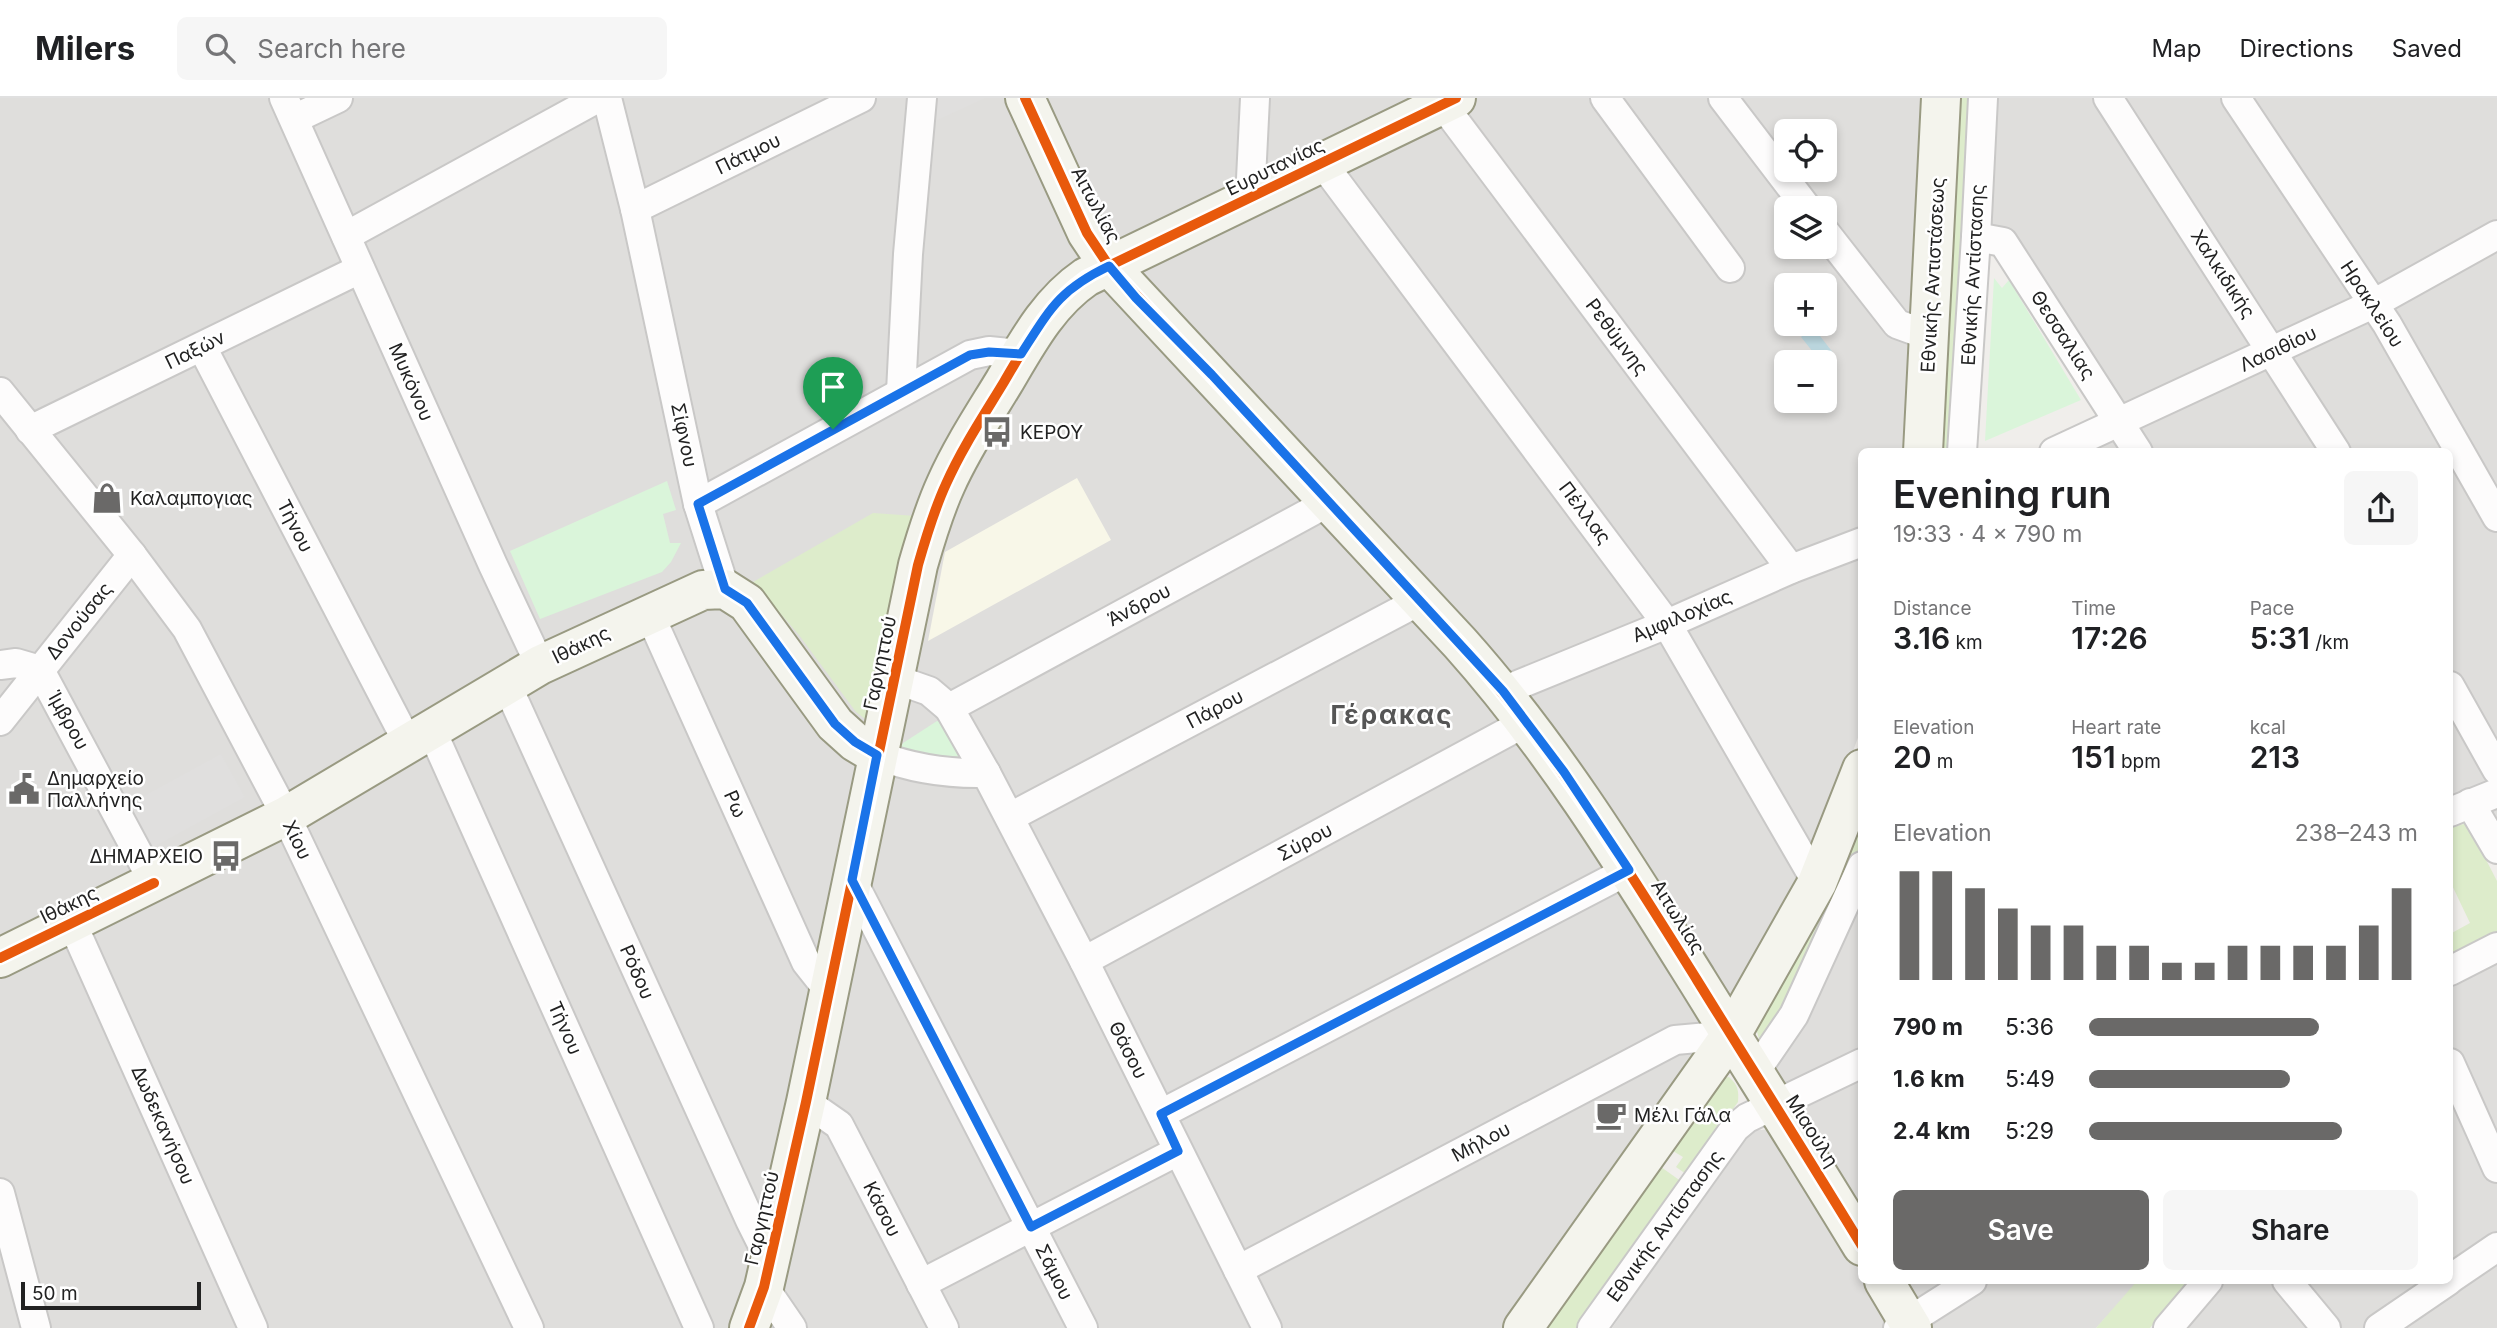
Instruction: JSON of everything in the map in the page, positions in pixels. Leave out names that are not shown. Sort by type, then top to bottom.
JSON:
[{"type":"street","points":[[289,108],[338,98]]},
{"type":"street","points":[[346,236],[598,98]]},
{"type":"street","name":"Σίφνου","points":[[607,98],[635,209],[698,504],[725,589]]},
{"type":"street","name":"Πάτμου","points":[[635,209],[861,98]]},
{"type":"street","points":[[901,392],[908,254],[922,98]]},
{"type":"street","name":"Αιτωλίας","points":[[1025,98],[1087,233],[1109,266],[1503,691],[1564,772],[1629,870],[1731,1035]]},
{"type":"street","points":[[1250,199],[1255,98]]},
{"type":"street","points":[[1605,98],[1730,268]]},
{"type":"street","points":[[1723,98],[1798,196]]},
{"type":"street","name":"Εθνικής Αντιστάσεως","points":[[1923,448],[1941,98]]},
{"type":"street","name":"Εθνικής Αντίστασης","points":[[1962,448],[1983,98]]},
{"type":"street","name":"Χαλκιδικής","points":[[2108,98],[2333,448]]},
{"type":"street","name":"Ηρακλείου","points":[[2236,98],[2388,324],[2497,517]]},
{"type":"street","name":"Ευρυτανίας","points":[[1109,266],[1450,102]]},
{"type":"street","name":"Ρεθύμνης","points":[[1450,102],[1791,569]]},
{"type":"street","name":"Μυκόνου","points":[[289,108],[487,553],[540,665]]},
{"type":"street","name":"Πέλλας","points":[[1322,164],[1667,624],[1849,879]]},
{"type":"street","name":"Λασιθίου","points":[[2063,448],[2373,304],[2497,234]]},
{"type":"street","name":"Θεσσαλίας","points":[[1976,237],[2003,242],[2135,448]]},
{"type":"street","points":[[1837,247],[1897,324],[1930,336]]},
{"type":"street","name":"Γαργηττού","points":[[749,1328],[767,1274],[806,1102],[877,755],[929,525],[957,460],[1054,304],[1066,291],[1086,277],[1109,266]]},
{"type":"street","name":"Παξών","points":[[30,430],[360,269]]},
{"type":"street","name":"Τήνου","points":[[202,347],[419,736],[699,1328]]},
{"type":"street","points":[[698,504],[970,355],[989,352],[1021,354]]},
{"type":"street","name":"Χίου","points":[[0,392],[132,555],[187,629],[286,816],[529,1328]]},
{"type":"street","name":"Άνδρου","points":[[949,708],[1329,502]]},
{"type":"street","name":"Αμφιλοχίας","points":[[1503,691],[1667,624],[1791,569],[1858,544]]},
{"type":"street","name":"Δονούσας","points":[[0,721],[132,555]]},
{"type":"street","points":[[725,589],[747,603],[835,724],[855,742],[877,755],[903,765],[950,774],[986,773]]},
{"type":"street","name":"Ιθάκης","points":[[0,958],[286,816],[540,665],[703,590],[725,589]]},
{"type":"street","name":"Πάρου","points":[[1010,817],[1421,600]]},
{"type":"street","name":"Ρω","points":[[649,613],[806,962],[829,991]]},
{"type":"street","points":[[0,665],[16,663],[40,670]]},
{"type":"street","name":"Ίμβρου","points":[[40,670],[154,883]]},
{"type":"street","name":"Ρόδου","points":[[506,683],[744,1208],[767,1274],[792,1328]]},
{"type":"street","name":"Θάσου","points":[[893,690],[909,684],[929,691],[949,708],[1010,817],[1084,961],[1267,1328]]},
{"type":"street","points":[[2453,691],[2497,769]]},
{"type":"street","name":"Σύρου","points":[[1084,961],[1526,722]]},
{"type":"street","points":[[2497,793],[2460,807],[2497,849]]},
{"type":"street","points":[[1755,1072],[1794,1015],[1849,879],[1858,803]]},
{"type":"street","points":[[1161,1114],[1629,870]]},
{"type":"street","points":[[1523,1328],[1731,1035],[1849,879]]},
{"type":"street","name":"Σάμου","points":[[852,880],[1083,1328]]},
{"type":"street","name":"Δωδεκανήσου","points":[[72,923],[253,1328]]},
{"type":"street","points":[[2453,969],[2497,947]]},
{"type":"street","name":"Μιαούλη","points":[[1731,1035],[1858,1239]]},
{"type":"street","name":"Μήλου","points":[[1238,1270],[1675,1040],[1731,1035]]},
{"type":"street","name":"Εθνικής Αντίστασης","points":[[1596,1326],[1735,1128],[1746,1118],[1858,1065]]},
{"type":"street","points":[[2453,1070],[2497,1168]]},
{"type":"street","name":"Κάσου","points":[[806,1102],[839,1125],[944,1328]]},
{"type":"street","points":[[921,1284],[1178,1151]]},
{"type":"street","points":[[0,1193],[36,1328]]},
{"type":"street","points":[[2453,1277],[2497,1247]]},
{"type":"street","points":[[1885,1284],[1906,1326],[1968,1284]]},
{"type":"street","points":[[2168,1328],[2205,1284]]},
{"type":"street","points":[[2289,1284],[2326,1328]]},
{"type":"street","points":[[2379,1328],[2443,1284]]},
{"type":"shaded area","points":[[0,98],[1927,98],[1907,448],[1858,448],[1858,738],[1816,850],[1736,995],[1645,1129],[1502,1328],[0,1328]]},
{"type":"shaded area","points":[[935,98],[985,98],[935,121]]},
{"type":"shaded area","points":[[1991,98],[2497,98],[2497,839],[2453,806],[2453,448],[2087,448],[2128,430],[2005,229],[1987,222]]},
{"type":"shaded area","points":[[1077,478],[1111,540],[928,641],[945,552]]},
{"type":"shaded area","points":[[221,754],[245,797],[148,850],[124,807]]},
{"type":"shaded area","points":[[1858,907],[1858,1215],[1770,1071],[1848,931]]},
{"type":"shaded area","points":[[2497,964],[2497,1328],[2175,1328],[2212,1284],[2453,1284],[2453,986]]},
{"type":"shaded area","points":[[1773,1129],[1858,1268],[1858,1284],[1867,1284],[1894,1328],[1612,1328],[1747,1131]]},
{"type":"shaded area","points":[[1900,1284],[2136,1284],[2096,1328],[1926,1328]]},
{"type":"green space","points":[[1959,98],[1974,98],[1955,448],[1941,448]]},
{"type":"green space","points":[[1994,278],[2002,288],[2009,280],[2081,400],[1985,441]]},
{"type":"green space","points":[[667,481],[676,510],[663,514],[670,543],[681,543],[662,572],[540,619],[510,551]]},
{"type":"green space","points":[[873,513],[916,516],[869,722],[856,712],[799,635],[753,582]]},
{"type":"green space","points":[[937,721],[941,722],[967,765],[899,750],[903,743]]},
{"type":"green space","points":[[1858,822],[1858,851],[1814,954],[1763,1041],[1759,1039],[1756,1028]]},
{"type":"green space","points":[[2467,823],[2497,881],[2497,935],[2453,958],[2453,932],[2470,923],[2453,887],[2453,827]]},
{"type":"green space","points":[[1729,1077],[1737,1088],[1738,1102],[1686,1174],[1676,1167],[1683,1157],[1673,1151],[1719,1083],[1723,1078]]},
{"type":"green space","points":[[1661,1167],[1682,1182],[1578,1328],[1548,1328]]},
{"type":"green space","points":[[2134,1284],[2186,1284],[2150,1328],[2096,1328]]},
{"type":"water","points":[[1820,336],[1831,350],[1811,350],[1801,337]]},
{"type":"cycle path","points":[[1025,98],[1087,233],[1109,266],[1460,643],[1494,682],[1556,764],[1642,892],[1858,1239]]},
{"type":"cycle path","points":[[749,1328],[764,1287],[806,1102],[918,565],[938,504],[966,445],[1039,325],[1060,299],[1086,277],[1456,98]]},
{"type":"cycle path","points":[[0,958],[154,883]]},
{"type":"place","name":"ΚΕΡΟΥ","points":[[997,432]]},
{"type":"place","name":"Καλαμπογιας","points":[[107,498]]},
{"type":"place","name":"Δημαρχείο Παλλήνης","points":[[24,789]]},
{"type":"place","name":"ΔΗΜΑΡΧΕΙΟ","points":[[226,856]]},
{"type":"place","name":"Μέλι Γάλα","points":[[1611,1115]]},
{"type":"district","name":"Γέρακας","points":[[1392,714]]},
{"type":"route","points":[[1109,266],[1503,691],[1564,772],[1629,870],[1161,1114],[1178,1151],[1031,1227],[852,880],[877,755],[855,742],[835,724],[747,603],[725,589],[698,504],[833,429],[970,355],[989,352],[1021,354],[1054,304],[1066,291],[1109,266]]}]
